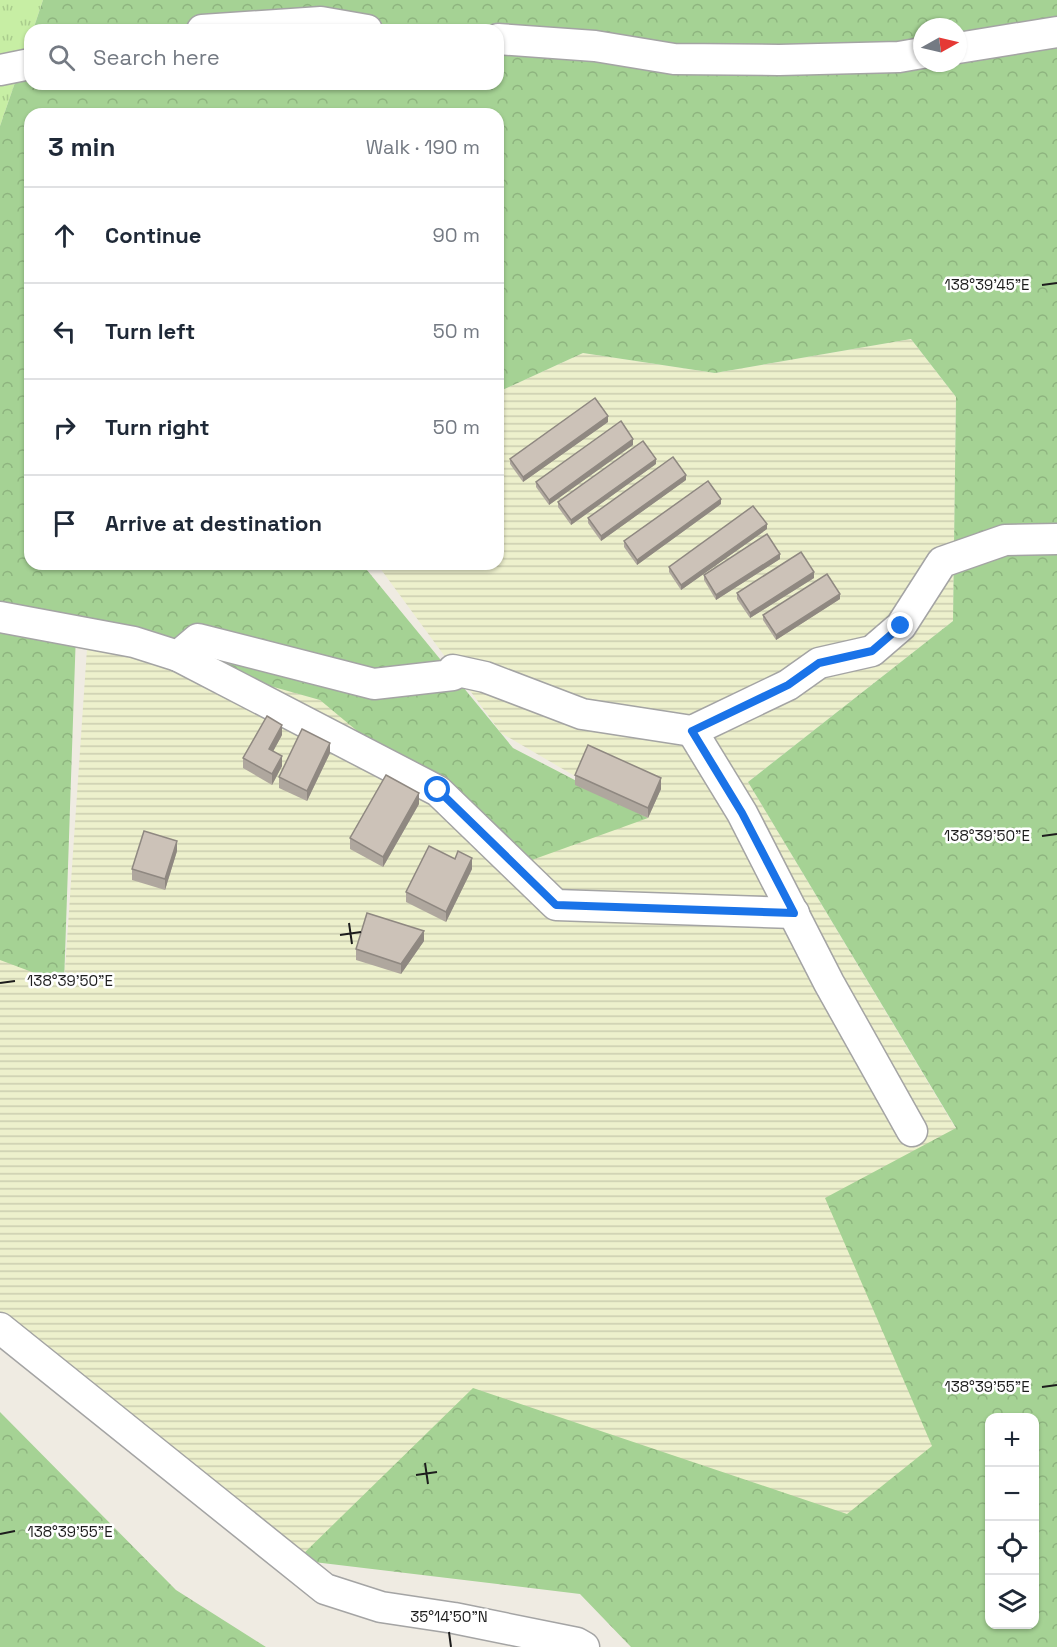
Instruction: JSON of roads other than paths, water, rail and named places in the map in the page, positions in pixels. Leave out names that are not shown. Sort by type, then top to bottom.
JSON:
[{"type":"street","points":[[291,24],[321,22],[332,24]]},
{"type":"street","points":[[967,47],[1057,32]]},
{"type":"street","points":[[504,39],[595,46],[674,59],[779,60],[899,57],[913,55]]},
{"type":"street","points":[[0,70],[24,65]]},
{"type":"street","points":[[178,656],[198,639],[374,684],[453,675],[453,670],[485,677],[582,714],[692,731],[788,685],[819,663],[872,651],[901,626],[942,562],[1005,540],[1057,539]]},
{"type":"street","points":[[0,617],[135,642],[178,656],[438,790],[556,905],[794,913]]},
{"type":"street","points":[[692,731],[742,813],[829,983],[912,1131]]},
{"type":"street","points":[[0,1328],[325,1589],[381,1607],[543,1636],[577,1643],[584,1647]]}]
